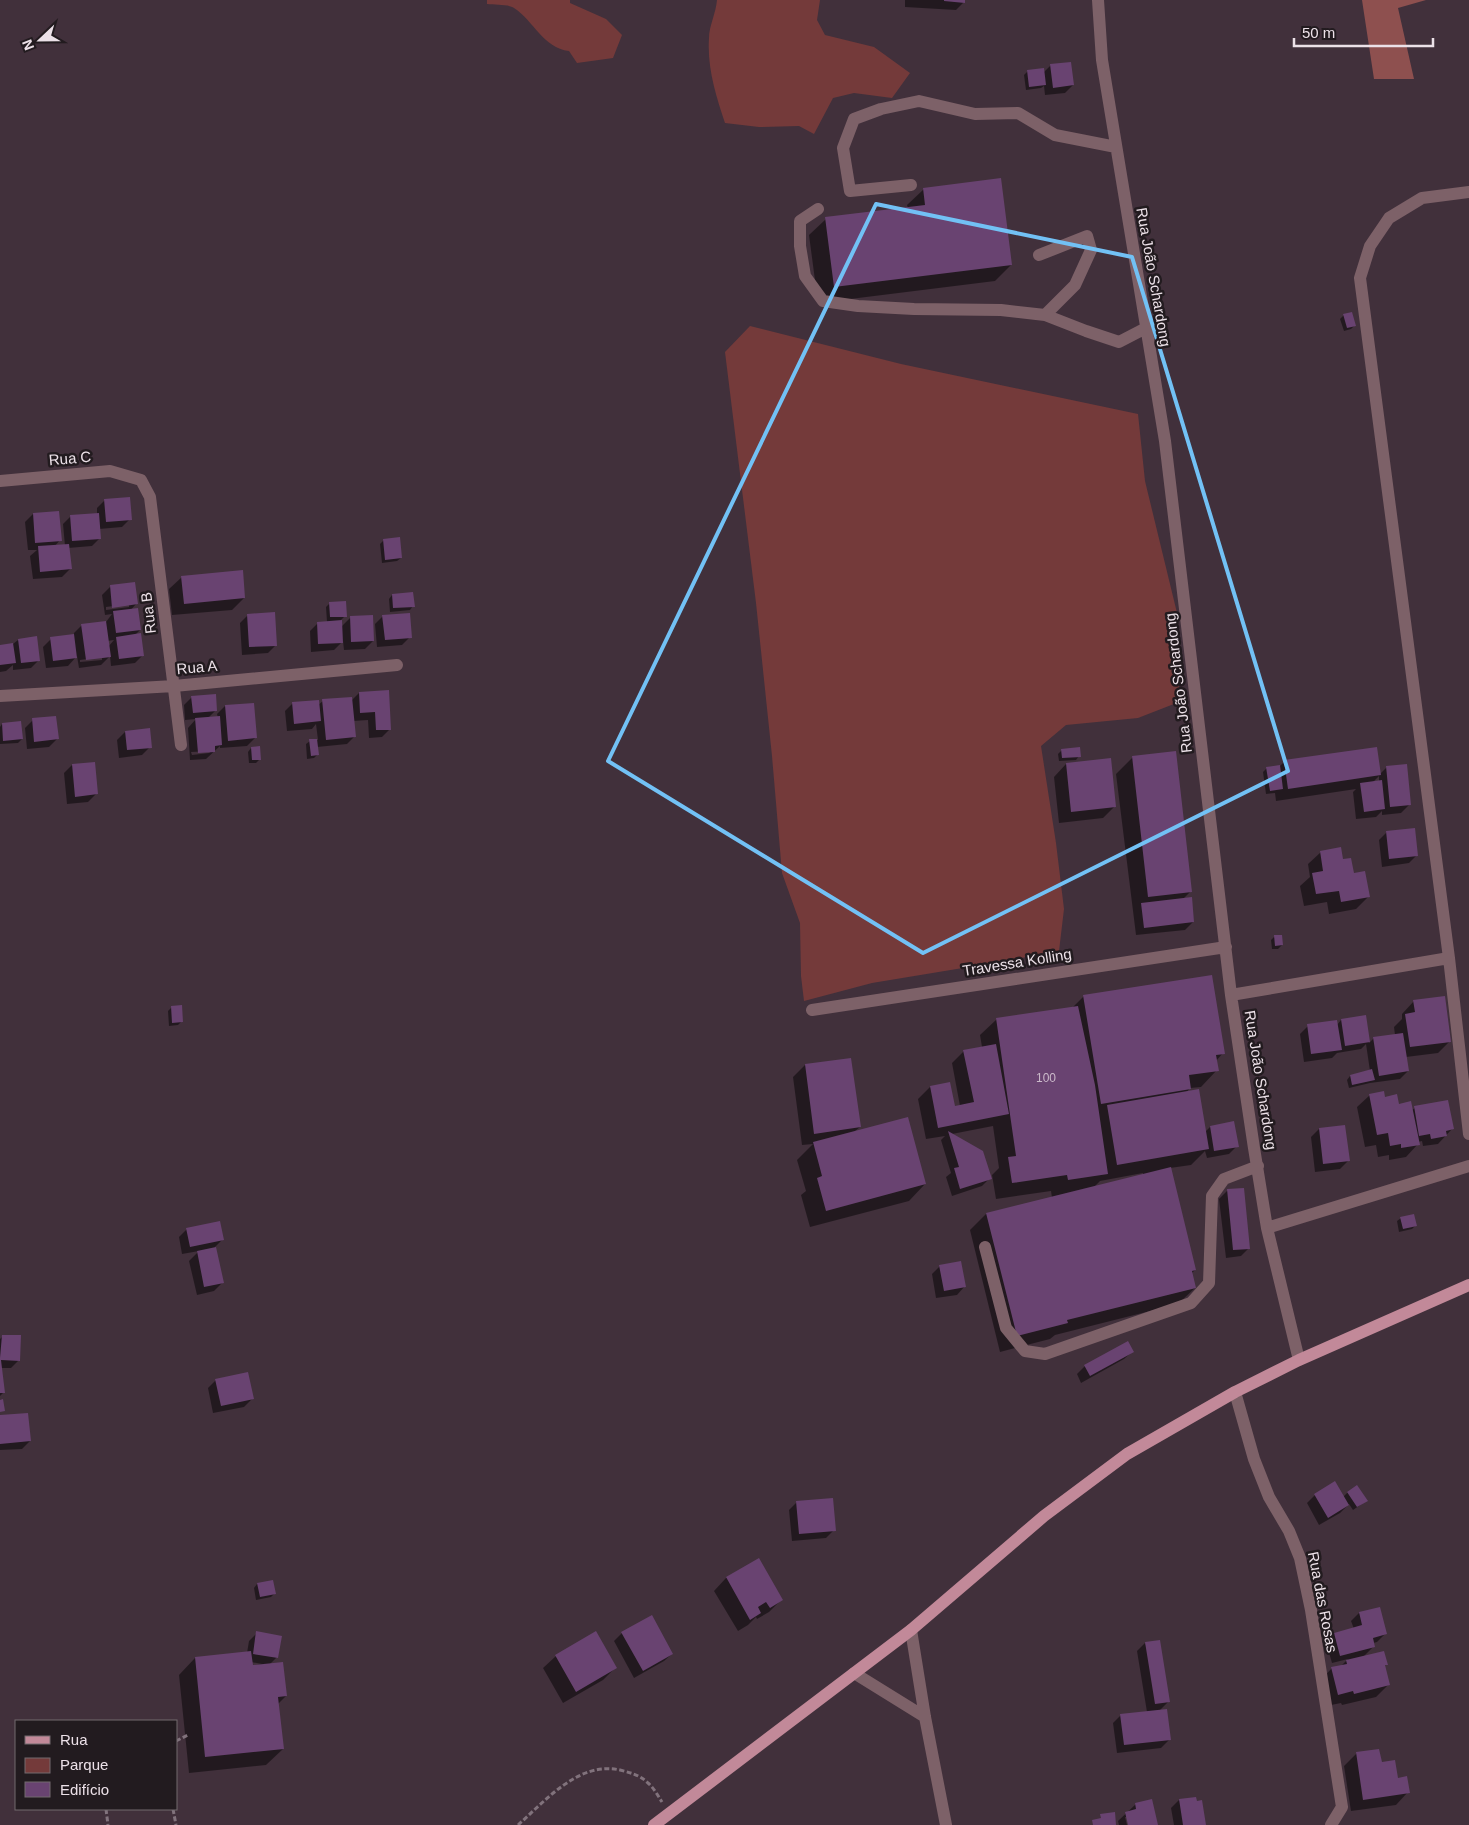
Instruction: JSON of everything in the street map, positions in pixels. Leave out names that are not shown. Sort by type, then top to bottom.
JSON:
[{"type":"main road","points":[[654,1825],[911,1630],[1051,1510],[1127,1454],[1235,1392],[1299,1360],[1469,1285]]},
{"type":"street","name":"Rua João Schardong","points":[[1098,0],[1102,60],[1165,441],[1231,995],[1268,1228],[1299,1360]]},
{"type":"street","points":[[911,185],[850,191],[843,148],[854,119],[881,109],[919,101],[975,114],[1018,113],[1055,135],[1116,147]]},
{"type":"street","points":[[1469,192],[1422,198],[1389,218],[1370,246],[1360,278],[1449,958],[1469,1134]]},
{"type":"street","points":[[818,209],[800,221],[800,246],[805,276],[823,302],[904,309],[1001,310],[1045,314],[1119,342],[1146,328]]},
{"type":"street","points":[[1039,255],[1087,236],[1091,250],[1075,285],[1045,314]]},
{"type":"street","name":"Rua C","points":[[0,481],[110,471],[141,480]]},
{"type":"street","name":"Rua B","points":[[141,480],[150,497],[181,745]]},
{"type":"street","name":"Rua A","points":[[0,696],[174,686],[396,665]]},
{"type":"street","name":"Travessa Kolling","points":[[812,1010],[1226,947]]},
{"type":"street","points":[[1231,995],[1449,958]]},
{"type":"street","points":[[985,1246],[1006,1328],[1025,1351],[1045,1354],[1191,1302],[1209,1283],[1212,1196],[1224,1179],[1258,1166]]},
{"type":"street","points":[[1268,1228],[1469,1166]]},
{"type":"street","name":"Rua das Rosas","points":[[1235,1392],[1254,1459],[1269,1497],[1289,1531],[1300,1558],[1311,1610],[1342,1807],[1331,1825]]},
{"type":"street","points":[[911,1630],[925,1717],[946,1825]]},
{"type":"street","points":[[854,1673],[925,1717]]},
{"type":"path","points":[[178,1740],[188,1735]]},
{"type":"path","points":[[518,1825],[564,1786],[586,1772],[609,1768],[636,1774],[649,1784],[670,1812]]},
{"type":"path","points":[[106,1810],[108,1825]]},
{"type":"path","points":[[173,1810],[176,1825]]},
{"type":"highlighted area","points":[[876,204],[1132,257],[1288,771],[923,953],[608,761]]},
{"type":"green space","points":[[487,0],[570,0],[570,3],[606,19],[622,35],[613,58],[577,63],[569,51],[560,49],[545,40],[521,13],[514,8],[505,5],[487,4]]},
{"type":"green space","points":[[717,0],[820,0],[817,20],[825,35],[874,47],[910,73],[892,98],[854,93],[833,98],[814,134],[799,126],[759,127],[725,123],[715,92],[709,60],[709,33]]},
{"type":"green space","points":[[750,326],[901,364],[1138,414],[1145,481],[1178,617],[1179,702],[1138,718],[1066,725],[1041,746],[1064,909],[1059,951],[872,983],[804,1001],[801,976],[800,923],[782,873],[756,603],[725,352]]},
{"type":"shaded area","points":[[1362,0],[1426,0],[1398,8],[1414,79],[1374,79]]},
{"type":"building","points":[[965,0],[965,3],[944,1]]},
{"type":"building","points":[[1071,62],[1074,85],[1053,88],[1050,64]]},
{"type":"building","points":[[1044,68],[1046,85],[1029,87],[1027,70]]},
{"type":"building","points":[[1001,178],[1012,265],[834,287],[825,217],[925,205],[923,188]]},
{"type":"building","points":[[1352,312],[1356,326],[1347,328],[1343,314]]},
{"type":"building","points":[[130,497],[132,520],[106,522],[104,499]]},
{"type":"building","points":[[59,511],[62,541],[35,543],[33,513]]},
{"type":"building","points":[[99,513],[101,539],[72,541],[70,515]]},
{"type":"building","points":[[400,537],[402,558],[385,560],[383,539]]},
{"type":"building","points":[[69,544],[72,569],[40,572],[38,546]]},
{"type":"building","points":[[243,570],[245,598],[184,604],[181,576]]},
{"type":"building","points":[[135,582],[138,604],[112,608],[110,585]]},
{"type":"building","points":[[413,592],[415,607],[393,608],[392,594]]},
{"type":"building","points":[[346,601],[347,617],[330,617],[329,602]]},
{"type":"building","points":[[138,608],[141,630],[116,633],[113,611]]},
{"type":"building","points":[[275,612],[277,646],[249,647],[247,614]]},
{"type":"building","points":[[410,613],[412,638],[385,640],[382,615]]},
{"type":"building","points":[[373,615],[374,641],[351,642],[350,616]]},
{"type":"building","points":[[342,620],[343,643],[318,644],[317,622]]},
{"type":"building","points":[[106,621],[111,657],[86,660],[81,624]]},
{"type":"building","points":[[141,633],[144,656],[119,659],[116,637]]},
{"type":"building","points":[[74,634],[77,658],[53,661],[50,637]]},
{"type":"building","points":[[37,636],[40,661],[21,663],[18,639]]},
{"type":"building","points":[[13,643],[16,663],[0,665],[0,645]]},
{"type":"building","points":[[389,690],[391,730],[376,730],[375,712],[360,713],[359,692]]},
{"type":"building","points":[[216,694],[217,711],[193,713],[191,696]]},
{"type":"building","points":[[352,697],[356,737],[326,740],[322,699]]},
{"type":"building","points":[[319,700],[321,721],[294,724],[292,702]]},
{"type":"building","points":[[254,703],[257,738],[228,741],[225,705]]},
{"type":"building","points":[[56,716],[59,739],[34,742],[32,718]]},
{"type":"building","points":[[220,716],[222,745],[215,746],[215,752],[198,753],[195,718]]},
{"type":"building","points":[[21,721],[23,739],[3,741],[2,723]]},
{"type":"building","points":[[150,728],[152,748],[127,750],[125,731]]},
{"type":"building","points":[[309,739],[317,739],[319,755],[311,756]]},
{"type":"building","points":[[260,746],[261,760],[252,760],[251,747]]},
{"type":"building","points":[[1080,747],[1081,757],[1062,758],[1061,749]]},
{"type":"building","points":[[1377,747],[1381,775],[1288,789],[1284,760]]},
{"type":"building","points":[[1176,751],[1192,892],[1148,897],[1132,756]]},
{"type":"building","points":[[1111,758],[1116,807],[1071,812],[1066,763]]},
{"type":"building","points":[[95,762],[98,794],[75,797],[72,764]]},
{"type":"building","points":[[1407,764],[1411,805],[1390,807],[1386,766]]},
{"type":"building","points":[[1280,765],[1283,789],[1270,791],[1266,767]]},
{"type":"building","points":[[1382,780],[1385,809],[1364,812],[1360,783]]},
{"type":"building","points":[[1415,828],[1418,856],[1389,859],[1386,831]]},
{"type":"building","points":[[1341,847],[1343,859],[1351,858],[1354,873],[1365,871],[1370,897],[1341,902],[1339,891],[1316,894],[1312,873],[1323,871],[1320,851]]},
{"type":"building","points":[[1192,897],[1194,922],[1144,928],[1141,903]]},
{"type":"building","points":[[1274,935],[1282,935],[1283,945],[1275,946]]},
{"type":"building","points":[[1212,975],[1225,1054],[1216,1055],[1219,1071],[1189,1075],[1191,1089],[1101,1104],[1083,995]]},
{"type":"building","points":[[1445,996],[1451,1042],[1410,1047],[1405,1014],[1415,1012],[1413,1000]]},
{"type":"building","points":[[182,1005],[183,1022],[172,1023],[171,1006]]},
{"type":"building","points":[[1078,1006],[1095,1085],[1108,1174],[1068,1180],[1067,1175],[1012,1183],[1008,1157],[1016,1156],[996,1018]]},
{"type":"building","points":[[1366,1015],[1370,1042],[1345,1046],[1341,1019]]},
{"type":"building","points":[[1337,1020],[1342,1050],[1311,1054],[1307,1024]]},
{"type":"building","points":[[1403,1033],[1409,1071],[1379,1076],[1373,1037]]},
{"type":"building","points":[[996,1044],[1009,1114],[938,1128],[930,1086],[950,1082],[955,1106],[974,1102],[963,1050]]},
{"type":"building","points":[[851,1058],[861,1127],[814,1134],[805,1064]]},
{"type":"building","points":[[1372,1069],[1375,1080],[1352,1085],[1350,1075]]},
{"type":"building","points":[[1199,1089],[1209,1149],[1117,1165],[1107,1105]]},
{"type":"building","points":[[1384,1091],[1385,1097],[1397,1094],[1399,1104],[1411,1101],[1420,1145],[1401,1148],[1401,1144],[1390,1146],[1388,1133],[1377,1135],[1369,1094]]},
{"type":"building","points":[[1448,1100],[1454,1129],[1446,1131],[1447,1136],[1431,1139],[1430,1134],[1419,1136],[1414,1106]]},
{"type":"building","points":[[908,1117],[926,1184],[826,1211],[817,1178],[822,1176],[813,1142]]},
{"type":"building","points":[[1234,1121],[1239,1147],[1214,1151],[1210,1126]]},
{"type":"building","points":[[1345,1125],[1350,1161],[1323,1164],[1319,1128]]},
{"type":"building","points":[[948,1131],[983,1151],[992,1179],[960,1189],[954,1168],[959,1167]]},
{"type":"building","points":[[1171,1167],[1196,1270],[1192,1271],[1196,1288],[1067,1320],[1068,1323],[1017,1336],[986,1213]]},
{"type":"building","points":[[1244,1188],[1250,1249],[1233,1250],[1227,1189]]},
{"type":"building","points":[[1414,1214],[1417,1226],[1403,1229],[1400,1217]]},
{"type":"building","points":[[220,1221],[224,1240],[190,1247],[186,1228]]},
{"type":"building","points":[[216,1247],[224,1283],[204,1287],[197,1251]]},
{"type":"building","points":[[961,1261],[966,1287],[944,1291],[939,1265]]},
{"type":"building","points":[[2,1335],[21,1335],[20,1361],[1,1360],[5,1393],[0,1393],[0,1358]]},
{"type":"building","points":[[1128,1341],[1134,1352],[1090,1376],[1084,1365]]},
{"type":"building","points":[[248,1372],[254,1399],[221,1406],[215,1379]]},
{"type":"building","points":[[3,1399],[5,1411],[0,1412],[0,1400]]},
{"type":"building","points":[[28,1413],[31,1441],[0,1444],[0,1415]]},
{"type":"building","points":[[1335,1481],[1349,1505],[1328,1518],[1314,1494]]},
{"type":"building","points":[[1357,1485],[1368,1501],[1357,1507],[1347,1492]]},
{"type":"building","points":[[833,1498],[836,1531],[799,1534],[796,1501]]},
{"type":"building","points":[[759,1558],[783,1600],[770,1608],[766,1602],[758,1607],[761,1613],[750,1620],[726,1577]]},
{"type":"building","points":[[273,1580],[276,1594],[260,1597],[257,1583]]},
{"type":"building","points":[[1380,1607],[1387,1634],[1373,1638],[1375,1647],[1340,1656],[1334,1633],[1362,1625],[1359,1612]]},
{"type":"building","points":[[652,1615],[673,1654],[643,1671],[621,1632]]},
{"type":"building","points":[[256,1631],[282,1636],[278,1658],[253,1654]]},
{"type":"building","points":[[596,1631],[617,1668],[576,1692],[555,1655]]},
{"type":"building","points":[[1160,1640],[1170,1702],[1155,1704],[1145,1642]]},
{"type":"building","points":[[251,1651],[253,1665],[283,1662],[287,1696],[278,1697],[284,1749],[205,1757],[195,1657]]},
{"type":"building","points":[[1384,1651],[1388,1665],[1385,1665],[1390,1685],[1354,1694],[1353,1691],[1338,1695],[1331,1667],[1347,1664],[1346,1660]]},
{"type":"building","points":[[1167,1709],[1171,1740],[1124,1745],[1120,1714]]},
{"type":"building","points":[[1379,1749],[1382,1762],[1395,1760],[1398,1778],[1407,1776],[1410,1793],[1363,1800],[1356,1752]]},
{"type":"building","points":[[1196,1797],[1197,1801],[1202,1800],[1206,1825],[1183,1825],[1179,1799]]},
{"type":"building","points":[[1152,1799],[1158,1825],[1128,1825],[1125,1812],[1136,1809],[1135,1803]]},
{"type":"building","points":[[1115,1812],[1116,1825],[1093,1825],[1092,1820],[1101,1818],[1100,1814]]}]
